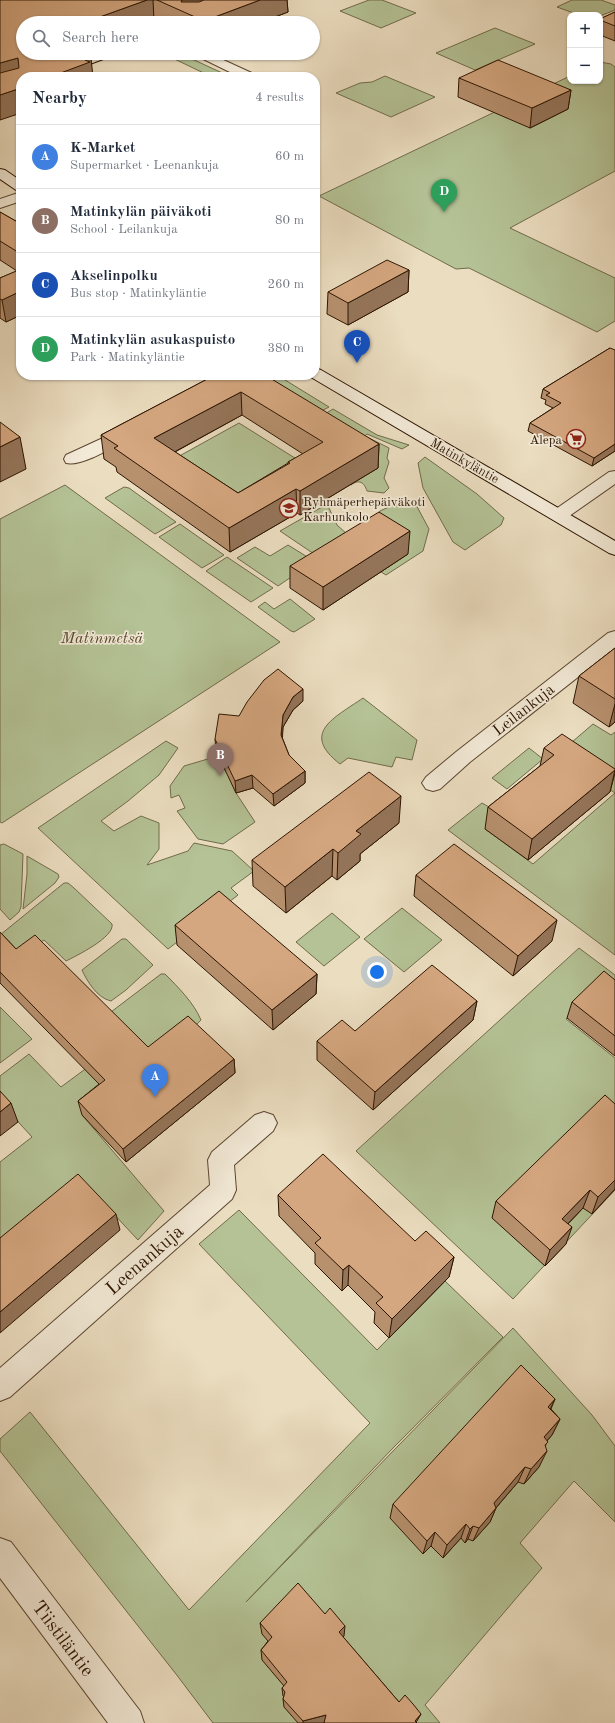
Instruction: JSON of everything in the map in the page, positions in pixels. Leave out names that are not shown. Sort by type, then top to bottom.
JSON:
[{"type":"main road","points":[[58,72],[91,60]]},
{"type":"main road","points":[[214,60],[239,72]]},
{"type":"main road","points":[[0,174],[16,191]]},
{"type":"main road","points":[[0,188],[16,194]]},
{"type":"main road","points":[[0,204],[16,197]]},
{"type":"main road","name":"Matinkyläntie","points":[[320,361],[565,511],[615,549]]},
{"type":"main road","name":"Matinkyläntie","points":[[320,376],[565,511],[615,531]]},
{"type":"main road","points":[[72,459],[96,449],[143,423]]},
{"type":"main road","points":[[565,511],[615,476]]},
{"type":"main road","name":"Leilankuja","points":[[433,783],[462,757],[615,638]]},
{"type":"main road","name":"Leenankuja","points":[[0,1387],[223,1190],[221,1160],[264,1123]]},
{"type":"main road","name":"Tiistiläntie","points":[[0,1553],[128,1723]]},
{"type":"green space","points":[[369,0],[382,0],[416,13],[381,28],[340,11]]},
{"type":"green space","points":[[572,0],[601,0],[615,5],[615,10],[603,15],[603,12],[571,12],[557,7]]},
{"type":"green space","points":[[495,28],[535,44],[475,70],[436,53]]},
{"type":"green space","points":[[177,60],[194,60],[220,72],[202,72]]},
{"type":"green space","points":[[603,63],[611,64],[615,67],[615,171],[510,228],[615,278],[615,321],[597,332],[469,268],[456,269],[320,196],[567,77],[567,84],[603,84]]},
{"type":"green space","points":[[385,76],[435,97],[391,117],[336,93],[360,83],[372,82]]},
{"type":"green space","points":[[261,380],[285,380],[329,407],[314,415]]},
{"type":"green space","points":[[333,409],[377,435],[409,445],[402,449],[367,434],[365,436],[389,448],[387,458],[389,462],[384,478],[389,488],[384,493],[367,491],[361,482],[356,482],[351,485],[346,482],[378,468],[320,417]]},
{"type":"green space","points":[[239,423],[306,465],[240,504],[174,459]]},
{"type":"green space","points":[[425,457],[477,494],[504,518],[501,525],[465,550],[453,542],[423,488],[418,463]]},
{"type":"green space","name":"Matinmetsä","points":[[65,485],[280,642],[2,823],[0,822],[0,519]]},
{"type":"green space","points":[[124,487],[129,488],[176,522],[155,534],[105,498]]},
{"type":"green space","points":[[414,501],[429,529],[423,551],[386,575],[376,569],[375,519],[380,511],[391,506]]},
{"type":"green space","points":[[328,506],[337,525],[348,535],[320,558],[280,531],[322,507]]},
{"type":"green space","points":[[180,524],[224,555],[202,568],[159,537]]},
{"type":"green space","points":[[288,545],[309,558],[306,567],[278,586],[237,558],[255,547],[270,556]]},
{"type":"green space","points":[[227,557],[273,588],[251,602],[206,571]]},
{"type":"green space","points":[[290,599],[315,619],[294,632],[258,607],[265,602],[274,609]]},
{"type":"green space","points":[[363,698],[417,740],[412,760],[396,757],[392,767],[348,758],[340,764],[328,753],[323,743],[322,735],[326,727],[332,719]]},
{"type":"green space","points":[[593,724],[611,735],[615,732],[615,793],[558,754]]},
{"type":"green space","points":[[166,741],[178,748],[159,775],[101,821],[114,831],[141,816],[159,823],[159,849],[147,865],[188,851],[194,843],[232,851],[254,871],[231,888],[238,895],[168,949],[38,828]]},
{"type":"green space","points":[[529,748],[543,759],[507,789],[492,778]]},
{"type":"green space","points":[[217,749],[236,793],[255,822],[223,844],[198,839],[177,811],[185,808],[179,795],[171,798],[170,786],[184,766],[218,756]]},
{"type":"green space","points":[[615,793],[615,955],[448,830],[482,803],[503,815],[485,829],[533,864]]},
{"type":"green space","points":[[4,844],[23,854],[21,907],[19,912],[10,920],[0,909],[0,845]]},
{"type":"green space","points":[[27,856],[58,874],[59,877],[55,883],[23,909],[27,874]]},
{"type":"green space","points":[[64,883],[68,883],[74,888],[112,924],[111,929],[107,935],[94,946],[66,961],[44,940],[15,959],[0,935]]},
{"type":"green space","points":[[402,908],[442,940],[404,972],[364,939]]},
{"type":"green space","points":[[332,913],[360,937],[324,966],[296,942]]},
{"type":"green space","points":[[122,939],[126,939],[153,965],[126,990],[111,1001],[97,993],[82,970]]},
{"type":"green space","points":[[579,948],[615,975],[615,1000],[599,988],[566,1019],[615,1058],[615,1190],[513,1299],[356,1151]]},
{"type":"green space","points":[[161,974],[165,974],[175,984],[194,1007],[201,1020],[82,1115],[164,1211],[138,1240],[83,1181],[0,1249],[0,1162],[32,1137],[0,1102],[0,1076],[29,1054],[61,1087],[127,1038],[107,1015]]},
{"type":"green space","points":[[0,1007],[32,1039],[0,1063]]},
{"type":"green space","points":[[239,1210],[377,1350],[445,1281],[503,1337],[394,1447],[246,1602],[513,1328],[592,1415],[615,1446],[615,1522],[574,1481],[520,1543],[542,1568],[425,1705],[440,1723],[213,1723],[0,1451],[0,1439],[30,1412],[189,1610],[370,1423],[199,1244]]},
{"type":"building","points":[[0,0],[147,0],[102,16],[16,16],[16,59],[0,63]]},
{"type":"building","points":[[157,0],[199,2],[204,0],[260,0],[217,16],[193,16]]},
{"type":"building","points":[[615,12],[615,26],[603,21],[603,18]]},
{"type":"building","points":[[18,60],[85,60],[90,62],[63,72],[16,72],[16,90],[0,95],[0,73],[19,68]]},
{"type":"building","points":[[498,60],[571,90],[532,108],[459,78]]},
{"type":"building","points":[[0,212],[16,221],[16,251],[0,241]]},
{"type":"building","points":[[387,260],[409,270],[348,303],[328,292]]},
{"type":"building","points":[[16,271],[16,293],[2,300],[0,299],[0,278]]},
{"type":"building","points":[[610,348],[615,350],[615,444],[594,458],[530,423],[561,403],[546,395],[550,393],[543,389]]},
{"type":"building","points":[[206,380],[273,380],[379,444],[300,491],[296,489],[229,528],[114,448],[118,446],[101,435]],"holes":[[[241,392],[323,442],[288,462],[290,463],[238,493],[154,438]]]},
{"type":"building","points":[[0,422],[20,437],[0,447]]},
{"type":"building","points":[[379,512],[410,531],[323,587],[290,566]]},
{"type":"building","points":[[615,648],[615,699],[579,676]]},
{"type":"building","points":[[278,669],[303,689],[293,697],[283,715],[281,735],[289,755],[305,771],[273,794],[252,775],[235,781],[215,739],[219,714],[239,716],[247,702],[264,680]]},
{"type":"building","points":[[562,734],[615,770],[532,839],[488,807],[554,755],[544,748]]},
{"type":"building","points":[[369,772],[401,796],[356,831],[361,834],[338,853],[333,849],[285,887],[252,860]]},
{"type":"building","points":[[454,844],[557,920],[518,956],[416,875]]},
{"type":"building","points":[[219,891],[317,974],[272,1010],[175,925]]},
{"type":"building","points":[[0,932],[16,949],[35,935],[148,1047],[188,1016],[234,1059],[123,1149],[78,1101],[105,1080],[0,972]]},
{"type":"building","points":[[432,965],[477,1001],[375,1092],[317,1041],[342,1020],[355,1031]]},
{"type":"building","points":[[604,971],[615,980],[615,1036],[572,1002]]},
{"type":"building","points":[[0,1091],[11,1103],[0,1112]]},
{"type":"building","points":[[605,1095],[615,1104],[615,1180],[598,1197],[590,1190],[562,1219],[572,1227],[550,1250],[496,1201]]},
{"type":"building","points":[[323,1154],[415,1241],[426,1231],[454,1257],[392,1319],[376,1303],[383,1297],[349,1265],[343,1270],[315,1243],[321,1238],[278,1195]]},
{"type":"building","points":[[78,1174],[116,1214],[0,1312],[0,1238]]},
{"type":"building","points":[[521,1365],[555,1399],[548,1407],[560,1419],[544,1437],[548,1442],[545,1445],[547,1451],[531,1469],[525,1467],[494,1503],[496,1508],[479,1528],[473,1526],[470,1529],[466,1524],[447,1545],[435,1532],[427,1541],[393,1504]]},
{"type":"building","points":[[298,1583],[325,1614],[330,1608],[345,1626],[339,1632],[399,1702],[405,1695],[413,1704],[421,1714],[415,1721],[417,1723],[324,1723],[326,1715],[303,1721],[283,1699],[285,1692],[282,1688],[287,1682],[261,1650],[272,1637],[260,1623]]},
{"type":"place","name":"Matinkylän asukaspuisto","points":[[444,212]]},
{"type":"place","name":"Akselinpolku","points":[[357,363]]},
{"type":"place","name":"Alepa","points":[[576,439]]},
{"type":"place","name":"Ryhmäperhepäiväkoti Karhunkolo","points":[[289,508]]},
{"type":"place","name":"Matinkylän päiväkoti","points":[[220,776]]},
{"type":"place","name":"K-Market","points":[[155,1097]]}]
